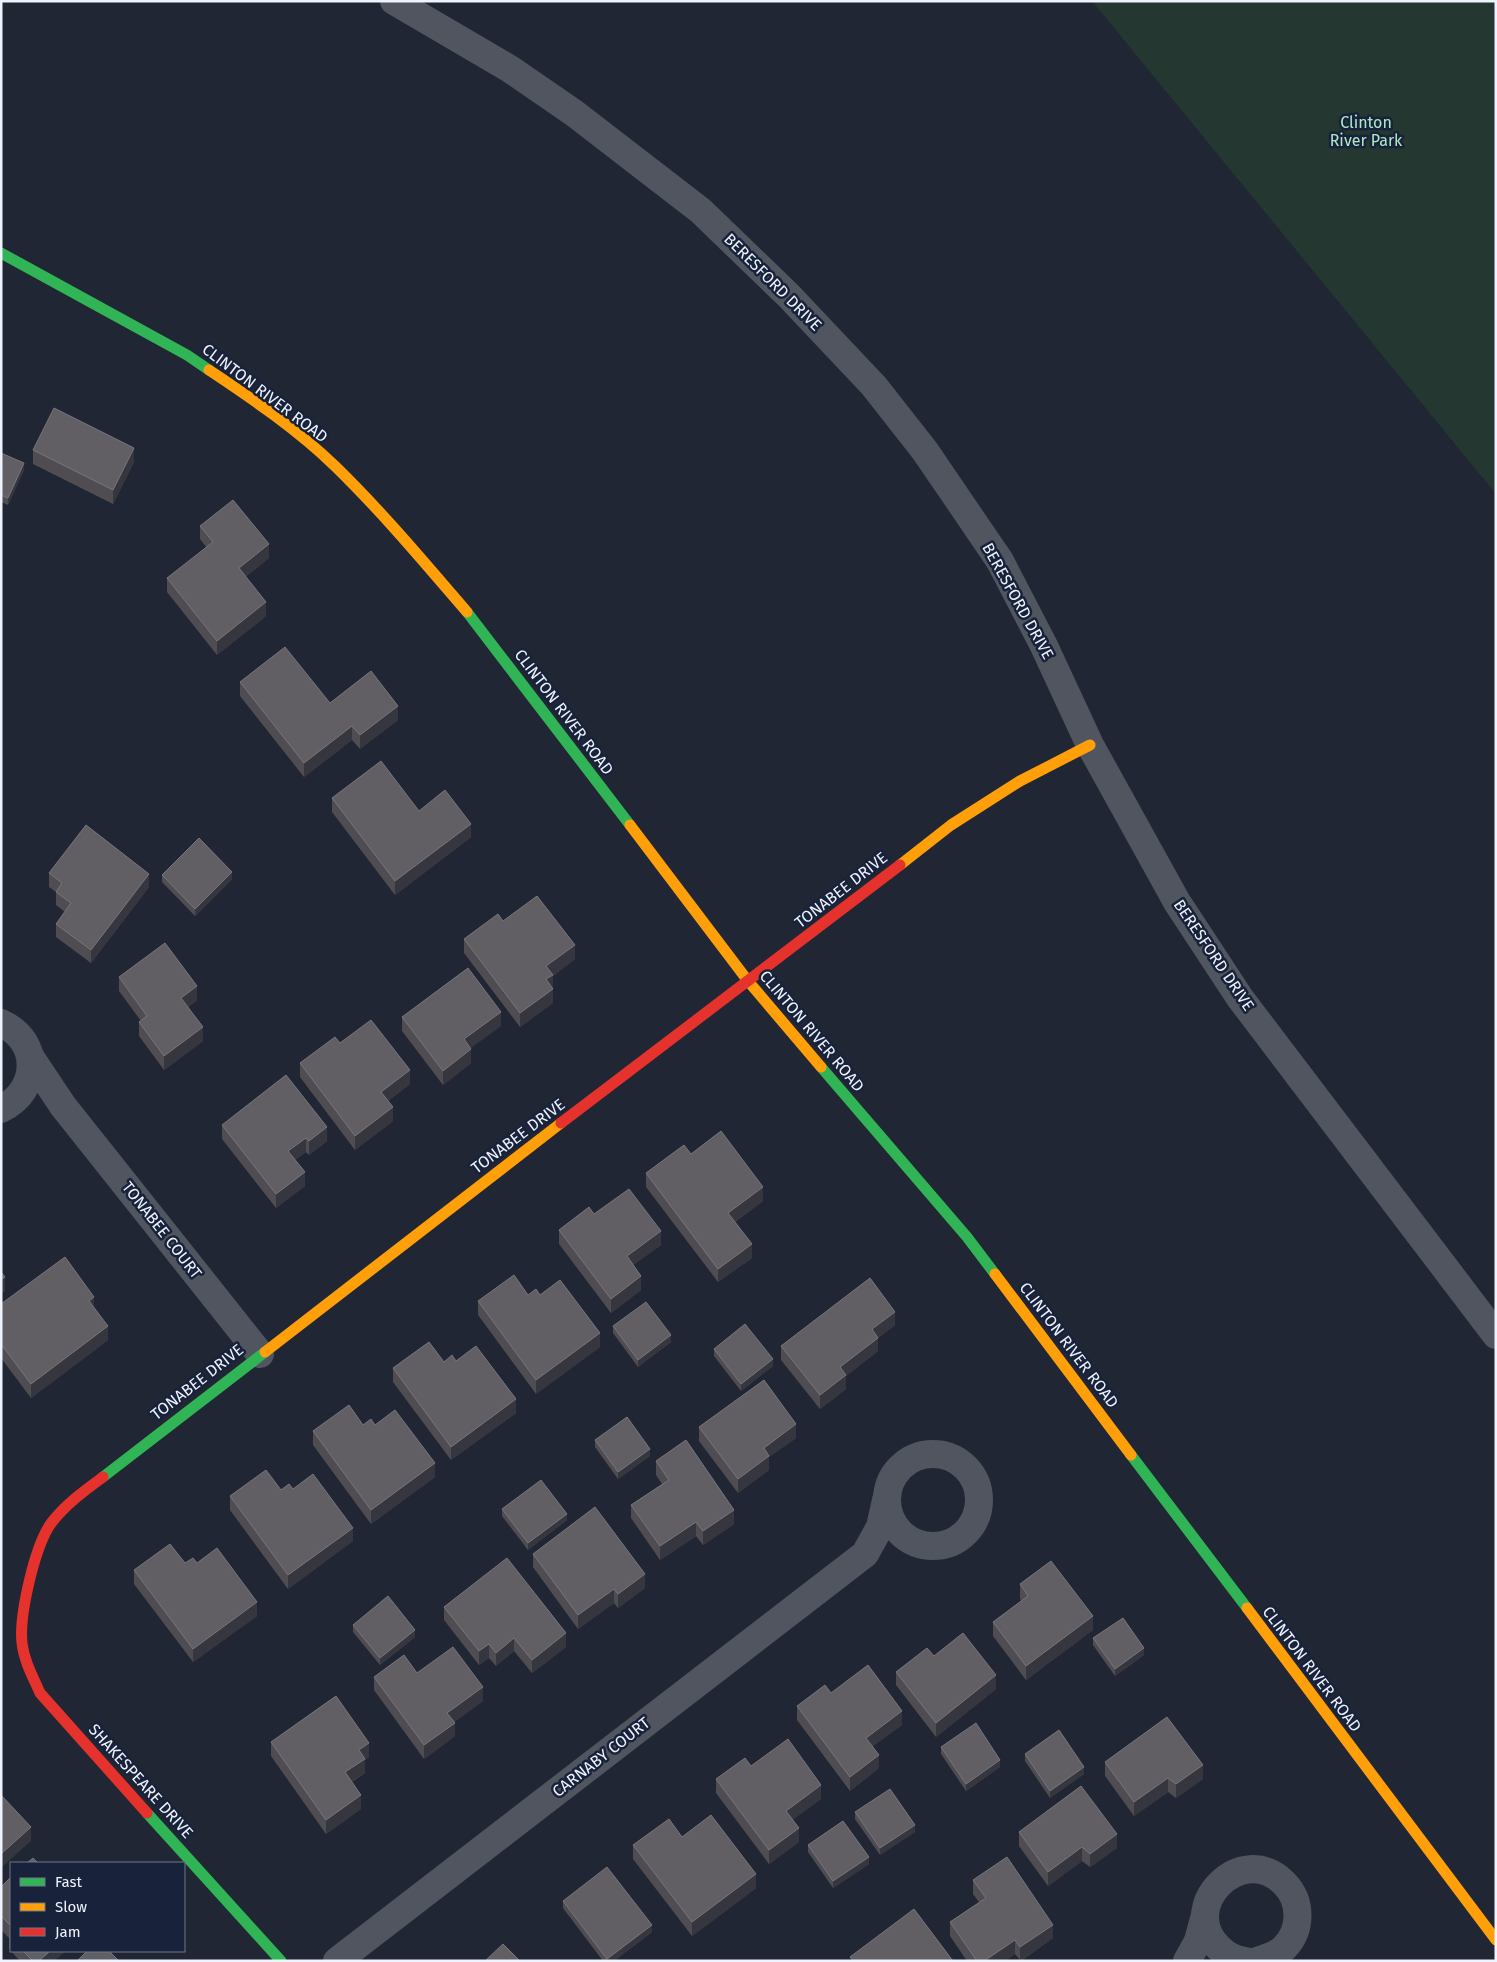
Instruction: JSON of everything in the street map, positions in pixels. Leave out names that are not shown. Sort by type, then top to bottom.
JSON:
[{"type":"street","name":"BERESFORD DRIVE","points":[[394,1],[510,69],[574,113],[694,205],[789,296],[868,379],[925,451],[1000,562],[1048,654],[1090,745],[1177,902],[1240,998],[1496,1335]]},
{"type":"street","name":"CLINTON RIVER ROAD","points":[[1,254],[187,355],[256,402],[291,428],[335,466],[384,515],[480,627],[748,981],[967,1237],[1496,1940]]},
{"type":"street","name":"TONABEE DRIVE","points":[[25,1604],[38,1548],[50,1524],[66,1505],[260,1354],[806,938],[950,825],[1020,781],[1090,745]]},
{"type":"street","name":"TONABEE COURT","points":[[1,1022],[16,1032],[25,1043],[31,1058],[63,1106],[260,1354]]},
{"type":"street","points":[[2,1109],[16,1100],[25,1088],[31,1074],[31,1058]]},
{"type":"street","points":[[2,1109],[29,1104],[63,1106]]},
{"type":"street","name":"CARNABY COURT","points":[[337,1961],[865,1554],[880,1527],[889,1485],[896,1471],[908,1461],[921,1455],[937,1454],[951,1458],[964,1466],[973,1477],[979,1491],[979,1506],[974,1520],[966,1533],[953,1542],[938,1546],[895,1547],[865,1554]]},
{"type":"street","points":[[886,1500],[889,1516],[896,1529],[908,1540],[922,1545]]},
{"type":"street","name":"SHAKESPEARE DRIVE","points":[[25,1604],[22,1642],[29,1669],[40,1693],[281,1961]]},
{"type":"street","points":[[1186,1961],[1198,1941],[1208,1900],[1216,1886],[1228,1876],[1241,1870],[1256,1869],[1271,1874],[1283,1882],[1293,1894],[1298,1908],[1297,1923],[1293,1937],[1284,1949],[1271,1957],[1257,1961]]},
{"type":"street","points":[[1205,1915],[1207,1930],[1215,1944],[1226,1954],[1240,1960]]},
{"type":"street","points":[[1212,1961],[1246,1961]]},
{"type":"green space","name":"Clinton River Park","points":[[1092,1],[1496,1],[1496,494]]},
{"type":"building","points":[[54,408],[134,448],[113,490],[33,450]]},
{"type":"building","points":[[1,453],[24,463],[8,498],[1,495]]},
{"type":"building","points":[[233,500],[269,544],[239,568],[266,602],[217,641],[167,578],[213,542],[200,526]]},
{"type":"building","points":[[285,647],[330,703],[371,671],[398,706],[360,735],[352,726],[304,763],[240,682]]},
{"type":"building","points":[[381,761],[419,811],[445,790],[471,824],[395,881],[332,798]]},
{"type":"building","points":[[86,825],[149,874],[91,950],[56,924],[71,903],[56,892],[62,883],[49,873]]},
{"type":"building","points":[[199,838],[232,872],[195,909],[162,875]]},
{"type":"building","points":[[537,896],[575,945],[546,966],[553,975],[546,979],[553,989],[520,1013],[464,939],[498,914],[503,921]]},
{"type":"building","points":[[165,943],[197,986],[181,998],[203,1027],[164,1056],[139,1022],[147,1016],[119,977]]},
{"type":"building","points":[[468,968],[501,1012],[464,1039],[471,1049],[443,1071],[402,1017]]},
{"type":"building","points":[[371,1020],[410,1070],[381,1092],[393,1107],[355,1136],[300,1063],[335,1037],[340,1043]]},
{"type":"building","points":[[286,1075],[327,1127],[309,1141],[306,1138],[288,1151],[305,1172],[276,1194],[222,1125]]},
{"type":"building","points":[[721,1131],[763,1187],[728,1213],[752,1244],[718,1269],[646,1173],[684,1145],[691,1154]]},
{"type":"building","points":[[629,1189],[661,1231],[627,1256],[641,1276],[611,1299],[559,1230],[589,1207],[594,1214]]},
{"type":"building","points":[[65,1257],[94,1297],[89,1301],[108,1326],[31,1384],[1,1344],[1,1304]]},
{"type":"building","points":[[1,1272],[5,1277],[1,1280]]},
{"type":"building","points":[[514,1275],[528,1295],[536,1289],[540,1295],[560,1280],[600,1333],[536,1380],[478,1301]]},
{"type":"building","points":[[870,1278],[895,1312],[872,1329],[878,1338],[840,1367],[846,1375],[820,1395],[781,1346]]},
{"type":"building","points":[[646,1302],[671,1335],[638,1360],[613,1326]]},
{"type":"building","points":[[745,1324],[773,1359],[741,1384],[714,1349]]},
{"type":"building","points":[[429,1342],[444,1362],[452,1355],[456,1361],[476,1346],[516,1399],[451,1447],[393,1368]]},
{"type":"building","points":[[764,1380],[796,1424],[764,1448],[769,1456],[738,1479],[699,1427]]},
{"type":"building","points":[[349,1405],[363,1425],[371,1419],[375,1425],[395,1410],[435,1463],[371,1510],[313,1431]]},
{"type":"building","points":[[627,1417],[650,1449],[618,1472],[595,1440]]},
{"type":"building","points":[[686,1440],[734,1510],[703,1531],[696,1522],[660,1546],[631,1505],[669,1480],[656,1461]]},
{"type":"building","points":[[266,1470],[281,1490],[289,1484],[293,1489],[313,1474],[353,1528],[288,1575],[230,1496]]},
{"type":"building","points":[[541,1480],[567,1514],[528,1543],[502,1509]]},
{"type":"building","points":[[595,1507],[645,1574],[618,1594],[614,1589],[578,1615],[533,1554]]},
{"type":"building","points":[[170,1544],[185,1563],[193,1558],[197,1563],[217,1548],[257,1602],[193,1649],[134,1570]]},
{"type":"building","points":[[507,1558],[566,1633],[532,1660],[514,1638],[496,1653],[489,1644],[479,1651],[444,1607]]},
{"type":"building","points":[[1051,1561],[1093,1616],[1026,1666],[993,1622],[1028,1596],[1020,1584]]},
{"type":"building","points":[[388,1596],[415,1630],[380,1658],[353,1625]]},
{"type":"building","points":[[1123,1618],[1144,1648],[1115,1669],[1093,1638]]},
{"type":"building","points":[[963,1633],[996,1675],[936,1723],[896,1672],[927,1648],[934,1656]]},
{"type":"building","points":[[453,1647],[483,1687],[447,1713],[455,1723],[424,1745],[374,1677],[404,1655],[417,1673]]},
{"type":"building","points":[[868,1665],[902,1711],[866,1738],[879,1755],[850,1777],[797,1706],[825,1685],[831,1693]]},
{"type":"building","points":[[336,1696],[369,1743],[359,1750],[365,1759],[345,1772],[361,1795],[326,1820],[271,1742]]},
{"type":"building","points":[[1167,1717],[1203,1765],[1176,1784],[1168,1778],[1134,1802],[1105,1762]]},
{"type":"building","points":[[976,1723],[1000,1760],[966,1784],[941,1747]]},
{"type":"building","points":[[1059,1730],[1084,1767],[1050,1791],[1025,1754]]},
{"type":"building","points":[[788,1739],[821,1785],[786,1811],[799,1828],[769,1850],[716,1779],[745,1758],[751,1766]]},
{"type":"building","points":[[1081,1786],[1117,1834],[1090,1854],[1082,1847],[1048,1872],[1019,1832]]},
{"type":"building","points":[[890,1789],[915,1825],[880,1848],[855,1812]]},
{"type":"building","points":[[1,1795],[31,1827],[1,1854]]},
{"type":"building","points":[[711,1815],[756,1874],[692,1922],[633,1845],[669,1819],[682,1837]]},
{"type":"building","points":[[843,1821],[869,1857],[833,1881],[808,1845]]},
{"type":"building","points":[[1007,1857],[1053,1925],[1020,1947],[1015,1940],[984,1961],[977,1961],[950,1922],[986,1898],[973,1880]]},
{"type":"building","points":[[33,1858],[37,1862],[28,1862]]},
{"type":"building","points":[[607,1867],[652,1925],[607,1959],[563,1901]]},
{"type":"building","points":[[10,1878],[10,1925],[1,1916],[1,1887]]},
{"type":"building","points":[[914,1909],[953,1961],[853,1961],[850,1957]]},
{"type":"building","points":[[503,1944],[520,1961],[485,1961]]},
{"type":"building","points":[[24,1952],[49,1952],[39,1961],[33,1961]]},
{"type":"building","points":[[86,1952],[110,1952],[119,1961],[77,1961]]},
{"type":"traffic: fast","points":[[1,253],[187,355],[209,370]]},
{"type":"traffic: fast","points":[[467,612],[630,825]]},
{"type":"traffic: fast","points":[[821,1067],[967,1237],[995,1274]]},
{"type":"traffic: fast","points":[[103,1477],[265,1352]]},
{"type":"traffic: fast","points":[[1131,1455],[1247,1608]]},
{"type":"traffic: fast","points":[[147,1813],[281,1961]]},
{"type":"traffic: slow","points":[[209,370],[291,428],[336,467],[387,520],[467,612]]},
{"type":"traffic: slow","points":[[900,865],[951,825],[1020,781],[1090,745]]},
{"type":"traffic: slow","points":[[630,825],[748,981],[821,1067]]},
{"type":"traffic: slow","points":[[265,1352],[561,1123]]},
{"type":"traffic: slow","points":[[995,1274],[1131,1455]]},
{"type":"traffic: slow","points":[[1247,1608],[1496,1940]]},
{"type":"traffic: jam","points":[[561,1123],[900,865]]},
{"type":"traffic: jam","points":[[103,1477],[63,1509],[46,1532],[29,1580],[23,1615],[22,1643],[27,1663],[40,1693],[147,1813]]}]
